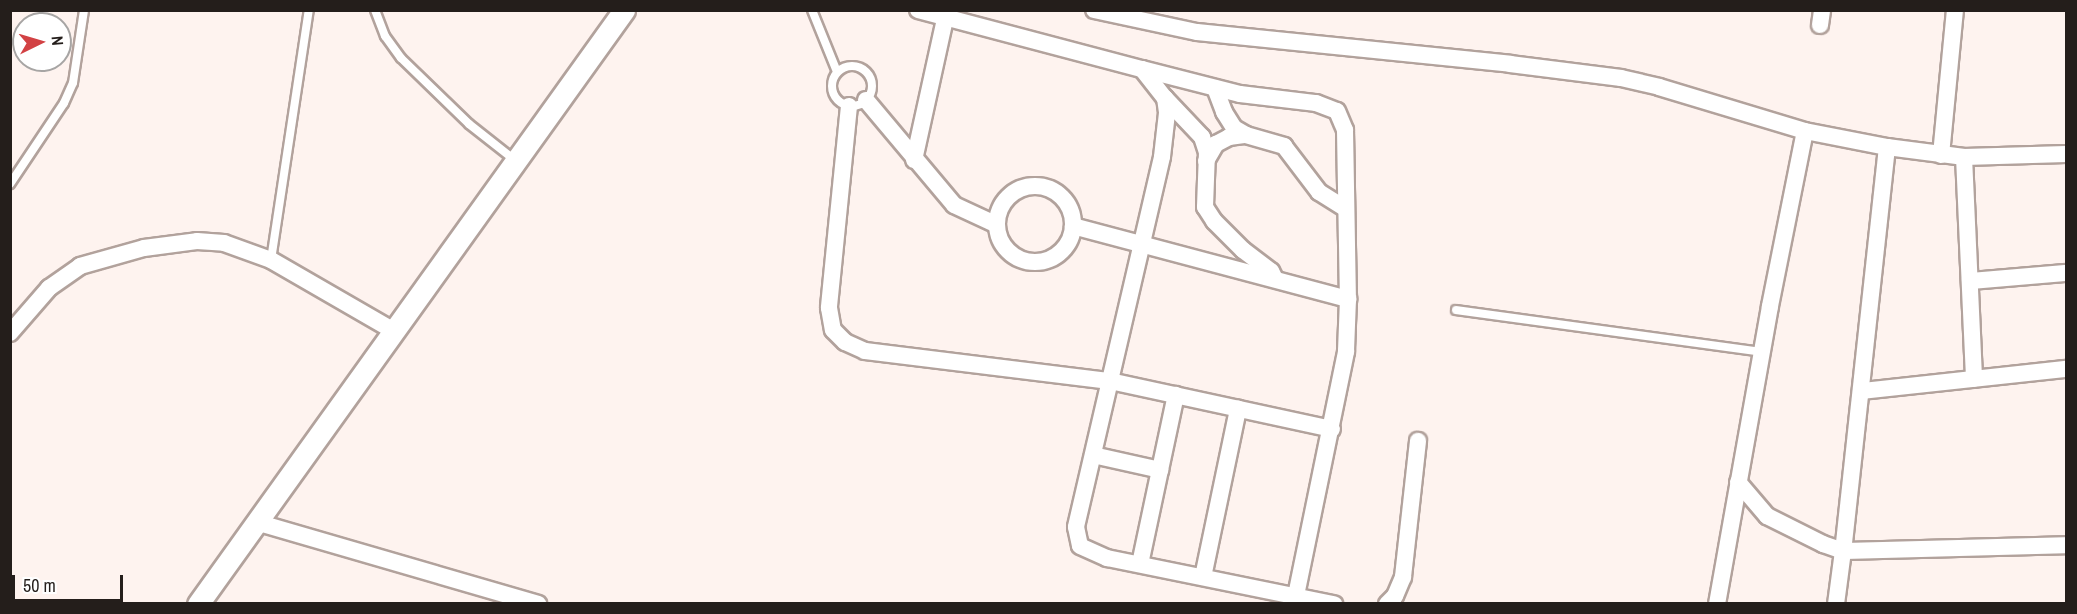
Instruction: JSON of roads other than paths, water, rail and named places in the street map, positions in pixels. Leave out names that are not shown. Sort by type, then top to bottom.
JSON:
[{"type":"street","points":[[198,603],[624,10]]},
{"type":"street","points":[[918,10],[945,19],[1215,88],[1240,94],[1316,103],[1337,111],[1345,130],[1348,299],[1346,352],[1296,596]]},
{"type":"street","points":[[1094,10],[1197,32],[1510,64],[1621,78],[1659,87],[1805,131],[1941,155],[1964,157],[2067,154]]},
{"type":"street","points":[[1941,155],[1955,10]]},
{"type":"street","points":[[914,160],[945,19]]},
{"type":"street","points":[[1142,69],[1165,98],[1202,137],[1206,161],[1204,207],[1214,222],[1271,271],[1275,279]]},
{"type":"street","points":[[1215,88],[1224,112],[1234,128],[1246,135],[1284,146],[1319,192],[1346,209]]},
{"type":"street","points":[[1165,98],[1167,113],[1162,157],[1076,527],[1077,539],[1080,546],[1089,552],[1334,603]]},
{"type":"street","points":[[866,100],[954,205],[997,225]]},
{"type":"street","points":[[849,106],[829,308],[833,330],[845,342],[865,351],[1110,381],[1332,429]]},
{"type":"street","points":[[1717,603],[1761,352],[1805,131]]},
{"type":"street","points":[[1206,161],[1216,144],[1229,137],[1246,135]]},
{"type":"street","points":[[1836,603],[1862,391],[1887,147]]},
{"type":"street","points":[[1964,157],[1974,379]]},
{"type":"street","points":[[1028,186],[1042,186],[1060,195],[1071,212],[1073,226],[1070,238],[1063,249],[1053,257],[1034,261],[1016,257],[1006,249],[999,237],[997,225],[999,211],[1005,199],[1015,190],[1028,186]]},
{"type":"street","points":[[1073,226],[1348,299]]},
{"type":"street","points":[[11,328],[49,288],[80,266],[144,248],[198,241],[224,243],[271,260],[394,331]]},
{"type":"street","points":[[1970,281],[2067,273]]},
{"type":"street","points":[[1862,391],[2067,369]]},
{"type":"street","points":[[1140,564],[1176,395]]},
{"type":"street","points":[[1203,577],[1238,409]]},
{"type":"street","points":[[1387,603],[1395,596],[1403,577],[1418,441]]},
{"type":"street","points":[[1093,455],[1160,470]]},
{"type":"street","points":[[1738,482],[1767,516],[1833,549],[2067,545]]},
{"type":"street","points":[[256,522],[538,603]]},
{"type":"lane","points":[[10,184],[64,103],[73,83],[84,10]]},
{"type":"lane","points":[[271,260],[309,10]]},
{"type":"lane","points":[[375,10],[385,36],[401,58],[469,124],[517,161]]},
{"type":"lane","points":[[812,10],[837,72]]},
{"type":"lane","points":[[850,66],[863,69],[871,81],[870,94],[866,100],[859,105],[849,106],[836,99],[833,93],[833,78],[837,72],[850,66]]},
{"type":"lane","points":[[1456,310],[1761,352]]}]
